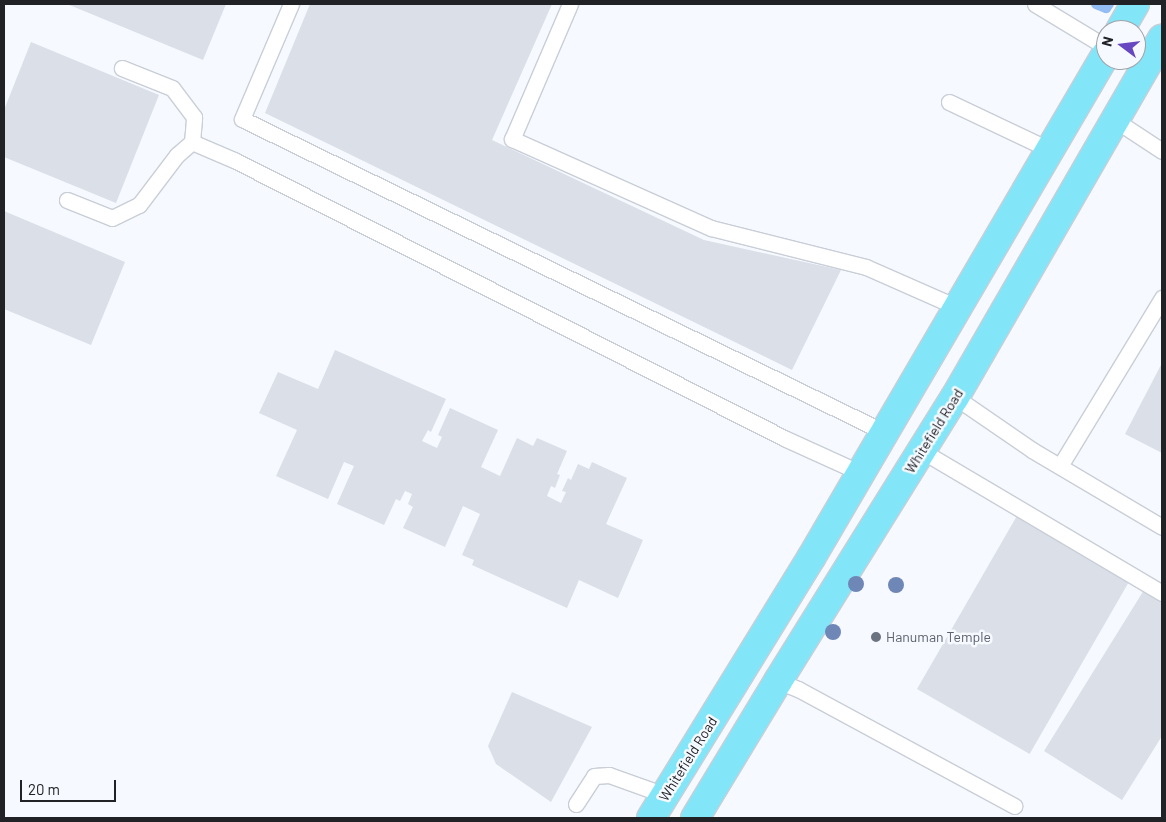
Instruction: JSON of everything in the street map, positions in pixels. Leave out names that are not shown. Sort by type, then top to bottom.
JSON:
[{"type":"main road","points":[[1126,20],[1135,4]]},
{"type":"main road","name":"Whitefield Road","points":[[695,818],[778,680],[955,397],[1162,38]]},
{"type":"main road","name":"Whitefield Road","points":[[651,818],[812,558],[1097,70]]},
{"type":"main road","points":[[886,433],[922,451]]},
{"type":"lane","points":[[291,4],[242,119],[886,433]]},
{"type":"lane","points":[[570,4],[512,139],[711,228],[866,267],[959,308]]},
{"type":"lane","points":[[1035,4],[1096,41]]},
{"type":"lane","points":[[67,200],[112,218],[139,205],[177,155],[192,142],[194,117],[172,88],[122,68]]},
{"type":"lane","points":[[949,102],[1050,150]]},
{"type":"lane","points":[[1115,120],[1162,151]]},
{"type":"lane","points":[[192,142],[234,160],[786,439],[861,473]]},
{"type":"lane","points":[[1060,466],[1162,298]]},
{"type":"lane","points":[[955,397],[1032,450],[1162,528]]},
{"type":"lane","points":[[922,451],[1162,592]]},
{"type":"lane","points":[[778,680],[1014,806]]},
{"type":"lane","points":[[576,804],[594,776],[608,775],[665,795]]},
{"type":"building","points":[[67,4],[226,4],[203,60]]},
{"type":"building","points":[[310,4],[552,4],[492,140],[704,240],[841,270],[792,370],[265,113]]},
{"type":"building","points":[[31,42],[159,95],[116,203],[4,157],[4,110]]},
{"type":"building","points":[[4,211],[125,262],[91,345],[4,309]]},
{"type":"building","points":[[335,350],[446,399],[431,432],[428,430],[422,441],[437,448],[442,437],[438,435],[450,408],[498,430],[481,467],[500,476],[517,438],[533,446],[537,438],[567,451],[557,474],[560,475],[555,488],[551,486],[547,496],[561,503],[566,492],[562,491],[568,478],[571,480],[578,464],[589,469],[592,462],[627,478],[606,524],[643,540],[618,598],[579,580],[567,608],[472,565],[474,560],[462,555],[480,514],[463,506],[445,547],[403,528],[413,507],[408,504],[412,494],[405,491],[400,501],[396,499],[384,525],[337,504],[354,466],[344,462],[328,499],[276,476],[297,430],[259,413],[278,372],[318,389]]},
{"type":"building","points":[[1162,363],[1162,453],[1125,434]]},
{"type":"building","points":[[1018,514],[1131,579],[1030,754],[917,689]]},
{"type":"building","points":[[1144,590],[1162,602],[1162,736],[1122,800],[1044,751]]},
{"type":"building","points":[[512,692],[592,727],[551,802],[496,764],[488,746]]},
{"type":"waterway","points":[[1096,4],[1106,8],[1109,4]]},
{"type":"place","name":"Hanuman Temple","points":[[876,637]]}]
